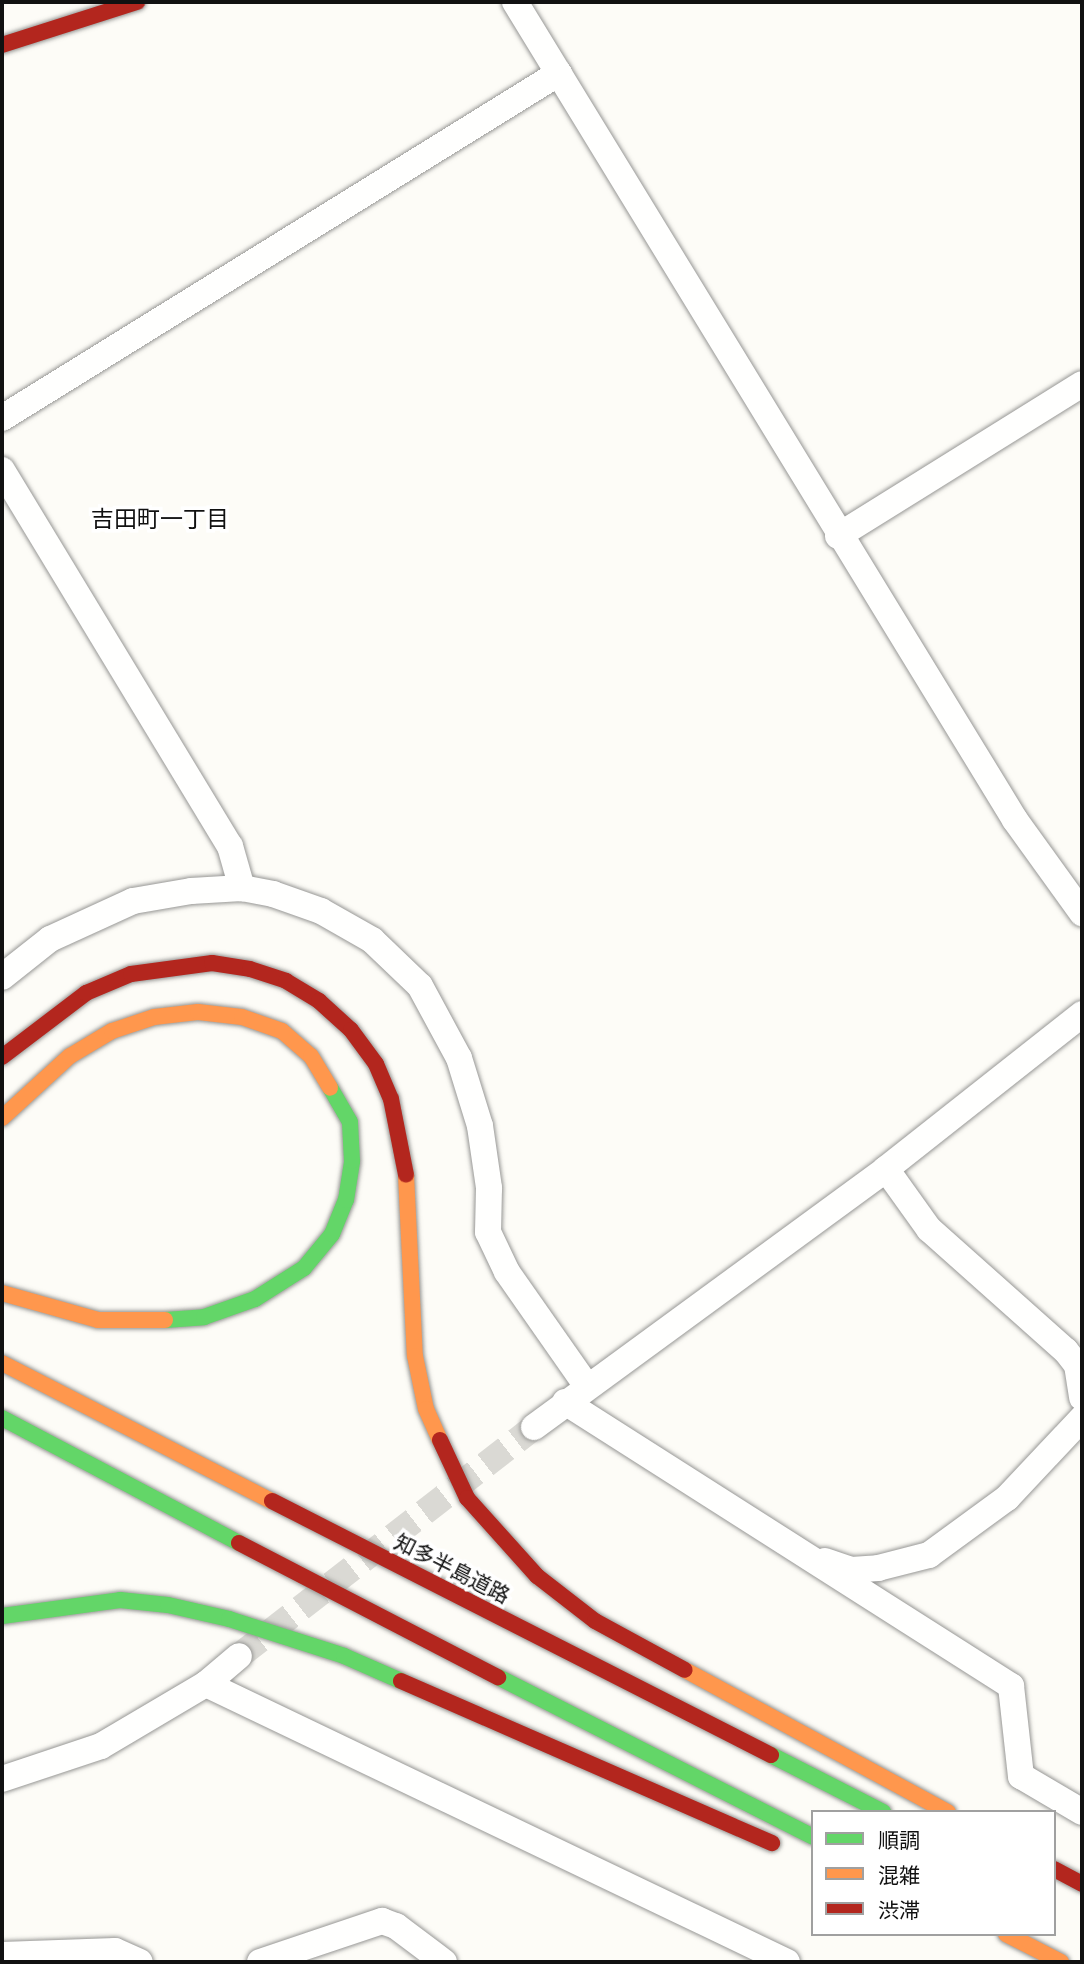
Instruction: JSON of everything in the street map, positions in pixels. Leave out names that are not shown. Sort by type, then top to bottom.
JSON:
[{"type":"main road","points":[[2,45],[137,2]]},
{"type":"main road","points":[[2,1057],[86,993],[131,974],[173,965],[250,969],[286,981],[319,1001],[351,1030],[376,1064],[391,1099],[402,1138],[410,1206],[415,1356],[426,1409],[467,1498],[537,1576],[595,1621],[944,1810]]},
{"type":"main road","points":[[2,1118],[70,1056],[112,1031],[154,1017],[198,1012],[242,1017],[282,1031],[311,1056],[350,1122],[352,1161],[346,1200],[332,1234],[304,1268],[255,1299],[204,1317],[145,1322],[98,1321],[2,1293]]},
{"type":"main road","name":"知多半島道路","points":[[2,1363],[879,1810]]},
{"type":"main road","points":[[2,1418],[362,1608],[811,1836]]},
{"type":"main road","points":[[2,1616],[120,1600],[168,1605],[229,1619],[344,1656],[787,1849]]},
{"type":"main road","points":[[1056,1870],[1082,1884]]},
{"type":"main road","points":[[1010,1936],[1061,1962]]},
{"type":"street","points":[[516,2],[838,536],[1015,820],[1082,913]]},
{"type":"street","points":[[2,418],[559,73]]},
{"type":"street","points":[[838,536],[1082,384]]},
{"type":"street","points":[[2,470],[230,846],[242,888]]},
{"type":"street","points":[[2,977],[50,939],[133,901],[242,888],[321,911],[372,940],[420,986],[458,1058],[480,1126],[489,1188],[488,1233],[507,1272],[586,1385]]},
{"type":"street","points":[[534,1427],[586,1385],[886,1169],[1082,1014]]},
{"type":"street","points":[[886,1169],[929,1228],[1066,1351],[1077,1365],[1082,1398]]},
{"type":"street","points":[[565,1402],[1011,1686],[1021,1776],[1082,1812]]},
{"type":"street","points":[[800,1553],[851,1570],[878,1568],[929,1555],[1007,1498],[1082,1418]]},
{"type":"street","points":[[2,1779],[101,1746],[206,1684],[240,1657]]},
{"type":"street","points":[[206,1684],[787,1962]]},
{"type":"street","points":[[260,1962],[366,1922],[382,1921],[396,1926],[444,1962]]},
{"type":"street","points":[[2,1955],[115,1951],[140,1962]]},
{"type":"tunnel","points":[[239,1656],[534,1427]]},
{"type":"traffic: fast","points":[[165,1320],[204,1317],[255,1299],[304,1268],[332,1234],[346,1200],[352,1161],[350,1122],[330,1088]]},
{"type":"traffic: fast","points":[[2,1418],[239,1543]]},
{"type":"traffic: fast","points":[[2,1616],[120,1600],[168,1605],[229,1619],[344,1656],[401,1681]]},
{"type":"traffic: fast","points":[[498,1677],[811,1836]]},
{"type":"traffic: fast","points":[[771,1755],[879,1810]]},
{"type":"traffic: slow","points":[[2,1118],[70,1056],[112,1031],[154,1017],[198,1012],[242,1017],[282,1031],[311,1056],[330,1088]]},
{"type":"traffic: slow","points":[[406,1175],[415,1356],[426,1409],[440,1440]]},
{"type":"traffic: slow","points":[[2,1293],[98,1320],[165,1320]]},
{"type":"traffic: slow","points":[[2,1363],[272,1501]]},
{"type":"traffic: slow","points":[[685,1670],[944,1810]]},
{"type":"traffic: slow","points":[[1010,1936],[1061,1962]]},
{"type":"traffic: jam","points":[[2,45],[137,2]]},
{"type":"traffic: jam","points":[[2,1057],[86,993],[131,974],[212,963],[250,969],[286,981],[319,1001],[351,1030],[376,1064],[391,1099],[406,1175]]},
{"type":"traffic: jam","points":[[440,1440],[467,1498],[537,1576],[595,1621],[685,1670]]},
{"type":"traffic: jam","points":[[272,1501],[771,1755]]},
{"type":"traffic: jam","points":[[239,1543],[498,1677]]},
{"type":"traffic: jam","points":[[401,1681],[772,1843]]},
{"type":"traffic: jam","points":[[1056,1870],[1082,1884]]},
{"type":"district","name":"吉田町一丁目","points":[[160,519]]}]
